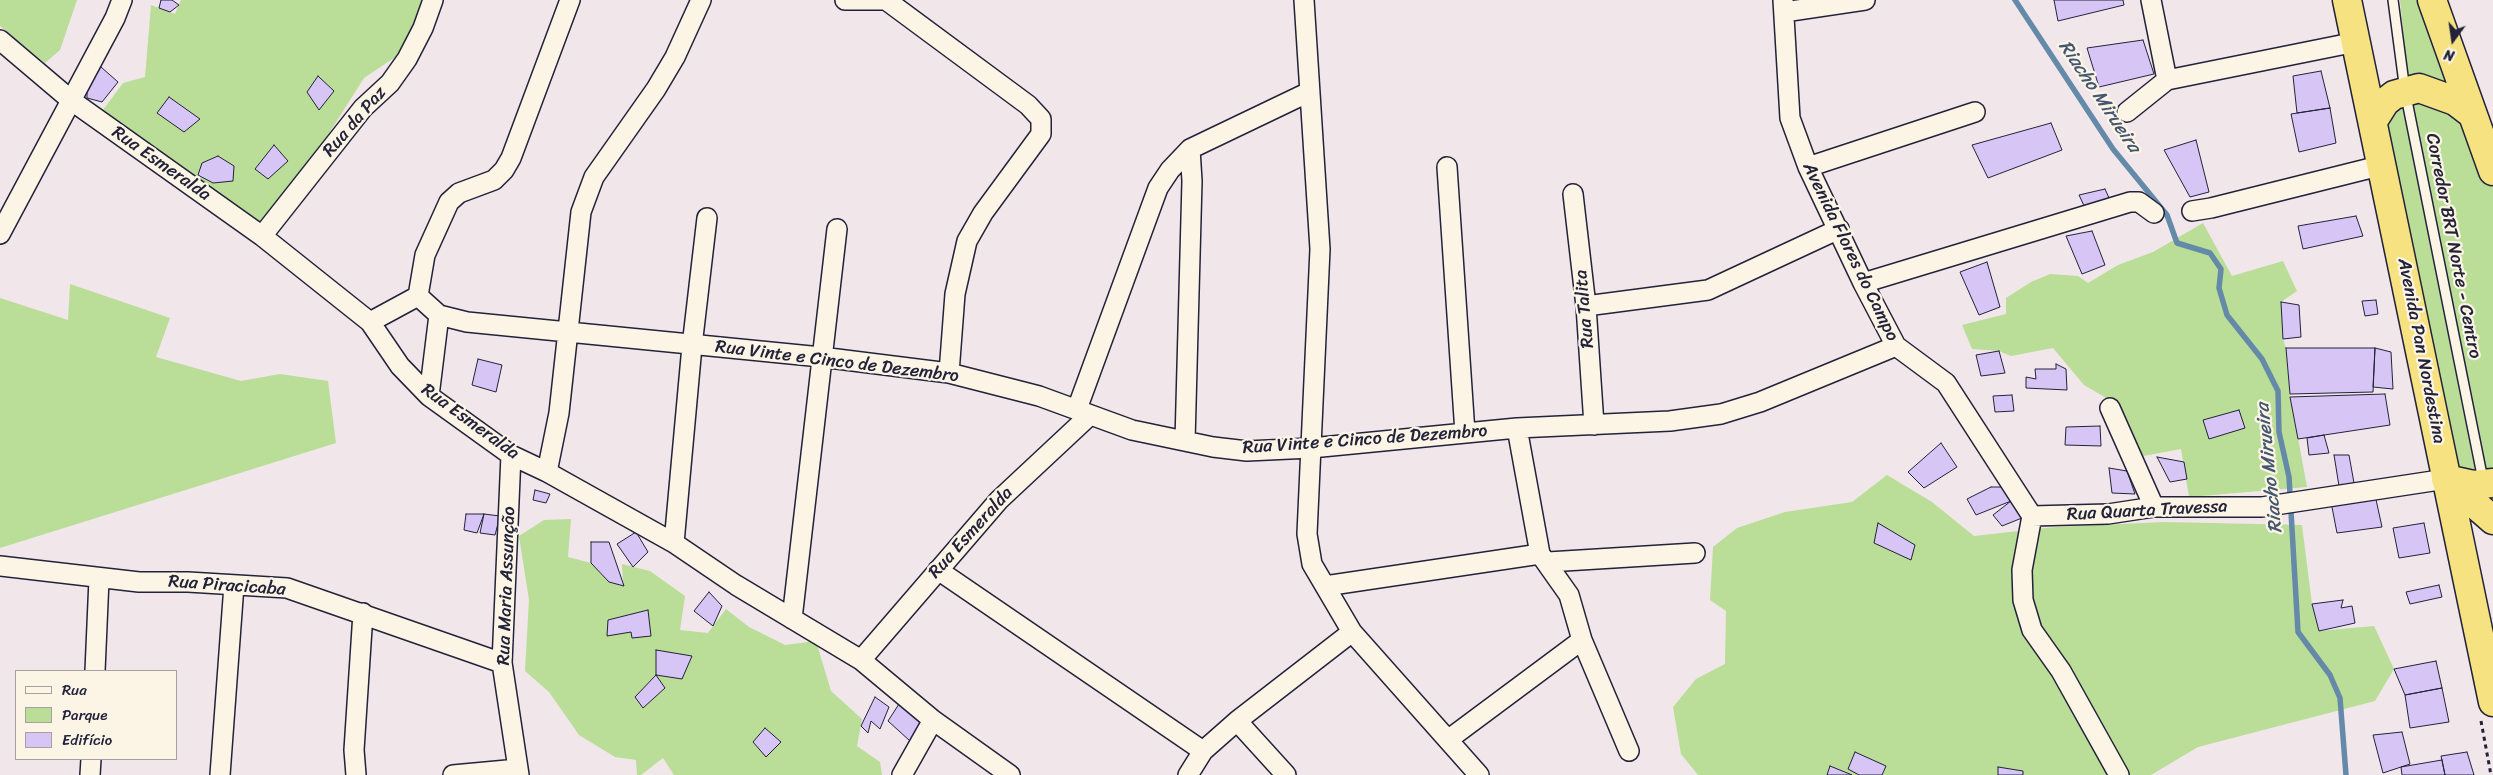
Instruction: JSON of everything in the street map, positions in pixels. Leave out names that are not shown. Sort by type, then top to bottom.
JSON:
[{"type":"highway","name":"Avenida Pan Nordestina","points":[[2347,0],[2383,165],[2493,702]]},
{"type":"highway","points":[[2432,0],[2481,122],[2493,171]]},
{"type":"highway","points":[[2374,122],[2386,102],[2394,95],[2419,88],[2441,94],[2455,101],[2481,122]]},
{"type":"highway","points":[[2446,479],[2490,504]]},
{"type":"highway","points":[[2446,479],[2490,504]]},
{"type":"street","points":[[0,234],[116,18],[122,0]]},
{"type":"street","name":"Rua da Paz","points":[[262,236],[363,108],[396,75],[408,59],[423,28],[433,0]]},
{"type":"street","points":[[370,322],[418,296],[426,256],[449,202],[459,193],[494,180],[504,170],[511,158],[570,0]]},
{"type":"street","points":[[547,472],[559,413],[581,212],[594,177],[670,65],[701,0]]},
{"type":"street","points":[[845,0],[886,0],[1028,105],[1041,118],[1041,134],[983,213],[967,241],[955,294],[949,373]]},
{"type":"street","points":[[1304,0],[1320,249],[1307,534],[1312,564],[1352,632],[1479,775]]},
{"type":"street","points":[[1783,6],[1864,0]]},
{"type":"street","points":[[2151,0],[2167,80]]},
{"type":"street","name":"Avenida Flores do Campo","points":[[1783,6],[1790,118],[1808,167],[1863,283],[1896,346],[1946,383],[2032,516]]},
{"type":"street","name":"Rua Esmeralda","points":[[0,40],[72,101],[262,236],[370,322],[400,366],[429,396],[511,455],[547,472],[674,543],[792,619],[861,660],[933,720],[1010,775]]},
{"type":"street","points":[[2127,112],[2167,80],[2356,42]]},
{"type":"street","points":[[1084,412],[1158,188],[1170,170],[1190,150],[1309,92]]},
{"type":"street","points":[[1808,167],[1975,112]]},
{"type":"street","points":[[1185,442],[1192,182],[1190,150]]},
{"type":"street","points":[[2192,211],[2212,208],[2383,165]]},
{"type":"street","points":[[1447,167],[1465,433]]},
{"type":"street","name":"Rua Talita","points":[[1573,194],[1586,306],[1594,425]]},
{"type":"street","points":[[1863,283],[2130,202],[2139,202],[2154,213]]},
{"type":"street","points":[[674,543],[692,346],[707,218]]},
{"type":"street","points":[[792,619],[837,229]]},
{"type":"street","points":[[1586,306],[1708,290],[1839,229]]},
{"type":"street","name":"Rua Vinte e Cinco de Dezembro","points":[[418,296],[439,315],[467,322],[568,334],[821,357],[949,373],[1039,396],[1132,430],[1185,442],[1247,451],[1311,448],[1518,428],[1670,420],[1721,414],[1760,402],[1896,346]]},
{"type":"street","points":[[429,396],[439,315]]},
{"type":"street","points":[[2110,408],[2154,507]]},
{"type":"street","name":"Rua Esmeralda","points":[[861,660],[999,500],[1084,412]]},
{"type":"street","points":[[1518,428],[1544,558],[1569,595],[1582,640],[1630,751]]},
{"type":"street","name":"Rua Maria Assunção","points":[[511,455],[502,663],[519,772]]},
{"type":"street","name":"Rua Quarta Travessa","points":[[2032,516],[2108,514],[2154,507],[2262,506],[2446,479]]},
{"type":"street","points":[[2032,516],[2022,570],[2025,608],[2032,630],[2061,671],[2113,773]]},
{"type":"street","points":[[1325,586],[1544,558],[1695,553]]},
{"type":"street","name":"Rua Piracicaba","points":[[0,566],[99,579],[287,588],[502,663]]},
{"type":"street","points":[[938,570],[1204,751]]},
{"type":"street","points":[[95,670],[99,579]]},
{"type":"street","points":[[220,775],[234,585]]},
{"type":"street","points":[[356,775],[354,750],[363,613]]},
{"type":"street","points":[[1188,775],[1204,751],[1237,721],[1352,632]]},
{"type":"street","points":[[1449,739],[1582,640]]},
{"type":"street","points":[[902,775],[933,720]]},
{"type":"street","points":[[1237,721],[1286,775]]},
{"type":"street","points":[[90,775],[91,760]]},
{"type":"street","points":[[453,775],[519,772]]},
{"type":"lane","name":"Corredor BRT Norte - Centro","points":[[2393,2],[2405,91],[2490,504]]},
{"type":"green space","points":[[0,0],[77,0],[60,50],[45,63],[0,26]]},
{"type":"green space","points":[[181,0],[424,0],[406,50],[364,78],[305,171],[257,224],[103,110],[123,83],[145,77],[151,5],[175,14]]},
{"type":"green space","points":[[2400,0],[2421,0],[2463,102],[2409,86]]},
{"type":"green space","points":[[2409,93],[2468,121],[2493,185],[2493,474],[2487,475]]},
{"type":"green space","points":[[2401,99],[2476,476],[2451,474],[2381,131]]},
{"type":"green space","points":[[2203,223],[2232,276],[2283,261],[2297,291],[2281,302],[2283,339],[2286,348],[2290,394],[2307,487],[2189,497],[2181,449],[2138,457],[2113,402],[2084,385],[2053,348],[2011,356],[1999,351],[1972,349],[1962,325],[2006,314],[2006,298],[2031,282],[2050,274],[2078,276],[2088,283],[2118,265],[2153,252]]},
{"type":"green space","points":[[70,284],[170,318],[156,357],[241,381],[280,374],[328,381],[336,443],[0,548],[0,298],[68,320]]},
{"type":"green space","points":[[1887,475],[1932,502],[1974,536],[2055,527],[2165,522],[2302,525],[2312,604],[2319,631],[2374,626],[2394,669],[2375,701],[2198,747],[2151,775],[1698,775],[1681,754],[1673,707],[1696,679],[1725,664],[1726,611],[1710,600],[1713,547],[1737,528],[1785,512],[1852,502]]},
{"type":"green space","points":[[571,519],[568,557],[591,563],[609,582],[623,585],[622,564],[650,571],[685,596],[680,630],[708,633],[726,609],[749,627],[785,645],[816,641],[831,691],[862,719],[857,746],[880,762],[882,775],[674,775],[663,758],[641,775],[637,775],[636,760],[615,757],[579,735],[549,692],[525,671],[529,600],[519,536],[544,520]]},
{"type":"building","points":[[161,0],[172,0],[179,5],[170,12],[159,8]]},
{"type":"building","points":[[2054,0],[2123,0],[2124,5],[2058,21]]},
{"type":"building","points":[[2143,40],[2154,74],[2099,87],[2087,48]]},
{"type":"building","points":[[101,67],[118,82],[102,102],[87,98],[87,82]]},
{"type":"building","points":[[2321,71],[2330,108],[2297,113],[2293,76]]},
{"type":"building","points":[[318,76],[334,91],[319,110],[307,92]]},
{"type":"building","points":[[169,97],[200,119],[184,132],[157,113]]},
{"type":"building","points":[[2330,108],[2336,143],[2299,152],[2291,114]]},
{"type":"building","points":[[2051,123],[2062,150],[1988,178],[1972,145]]},
{"type":"building","points":[[2196,140],[2209,192],[2190,197],[2164,150]]},
{"type":"building","points":[[274,145],[288,161],[268,179],[255,169]]},
{"type":"building","points":[[218,156],[234,166],[233,181],[213,183],[198,175],[202,163]]},
{"type":"building","points":[[2105,189],[2110,200],[2086,210],[2079,195]]},
{"type":"building","points":[[2356,216],[2363,236],[2303,249],[2298,226]]},
{"type":"building","points":[[2092,231],[2105,265],[2082,274],[2066,236]]},
{"type":"building","points":[[1987,262],[2000,307],[1979,315],[1960,272]]},
{"type":"building","points":[[2376,300],[2378,314],[2365,316],[2362,301]]},
{"type":"building","points":[[2281,302],[2299,305],[2301,337],[2283,339]]},
{"type":"building","points":[[2286,348],[2375,348],[2373,392],[2290,394]]},
{"type":"building","points":[[2375,348],[2391,352],[2393,389],[2373,387]]},
{"type":"building","points":[[1999,351],[2005,373],[1981,376],[1976,355]]},
{"type":"building","points":[[478,359],[502,365],[496,392],[472,385]]},
{"type":"building","points":[[2056,364],[2066,369],[2067,390],[2026,388],[2026,377],[2036,379],[2035,369],[2056,369]]},
{"type":"building","points":[[2385,394],[2390,425],[2298,439],[2290,397]]},
{"type":"building","points":[[2012,395],[2014,411],[1995,412],[1993,396]]},
{"type":"building","points":[[2239,410],[2245,428],[2209,439],[2203,420]]},
{"type":"building","points":[[2100,426],[2101,446],[2065,445],[2066,427]]},
{"type":"building","points":[[2324,435],[2329,453],[2309,455],[2307,438]]},
{"type":"building","points":[[1941,443],[1957,467],[1924,488],[1908,472]]},
{"type":"building","points":[[2334,455],[2349,455],[2354,483],[2339,486]]},
{"type":"building","points":[[2157,457],[2184,462],[2187,479],[2170,482]]},
{"type":"building","points":[[2109,468],[2127,471],[2135,494],[2112,493]]},
{"type":"building","points":[[1991,487],[2002,487],[2011,501],[1976,515],[1967,499]]},
{"type":"building","points":[[535,490],[550,494],[546,503],[533,500]]},
{"type":"building","points":[[2375,495],[2382,527],[2337,533],[2331,502]]},
{"type":"building","points":[[2011,501],[2022,518],[2002,526],[1993,515]]},
{"type":"building","points":[[466,514],[484,514],[477,533],[464,530]]},
{"type":"building","points":[[484,514],[500,516],[495,535],[480,533]]},
{"type":"building","points":[[1878,523],[1915,545],[1911,560],[1874,543]]},
{"type":"building","points":[[2424,523],[2430,553],[2399,558],[2393,528]]},
{"type":"building","points":[[636,532],[648,552],[633,567],[617,544]]},
{"type":"building","points":[[591,542],[609,542],[624,586],[609,582],[591,563]]},
{"type":"building","points":[[2439,585],[2442,597],[2410,604],[2406,592]]},
{"type":"building","points":[[709,592],[722,606],[713,626],[694,611]]},
{"type":"building","points":[[2343,600],[2341,608],[2352,606],[2355,623],[2319,631],[2312,604]]},
{"type":"building","points":[[648,610],[651,636],[632,638],[631,632],[607,636],[608,620]]},
{"type":"building","points":[[656,650],[692,656],[682,679],[656,675]]},
{"type":"building","points":[[2436,661],[2442,688],[2405,695],[2394,669]]},
{"type":"building","points":[[656,675],[665,688],[643,708],[635,697]]},
{"type":"building","points":[[2442,688],[2449,722],[2410,728],[2405,695]]},
{"type":"building","points":[[875,697],[889,707],[880,729],[871,721],[868,733],[861,726]]},
{"type":"building","points":[[899,704],[923,725],[910,741],[888,721]]},
{"type":"building","points":[[765,728],[781,742],[766,757],[753,742]]},
{"type":"building","points":[[2402,732],[2410,764],[2383,773],[2373,735]]},
{"type":"building","points":[[1855,752],[1886,766],[1882,775],[1859,775],[1848,769]]},
{"type":"building","points":[[2467,752],[2474,775],[2445,775],[2441,756]]},
{"type":"building","points":[[2442,760],[2445,775],[2402,775],[2401,767]]},
{"type":"building","points":[[1830,766],[1852,775],[1827,775]]},
{"type":"building","points":[[1998,767],[2023,771],[2023,775],[1998,775]]},
{"type":"waterway","name":"Riacho Mirueira","points":[[2015,0],[2113,149],[2167,215],[2177,243],[2210,253],[2221,269],[2219,288],[2227,315],[2262,359],[2278,391],[2279,432],[2289,477],[2298,632],[2330,675],[2340,698],[2346,775]]}]
